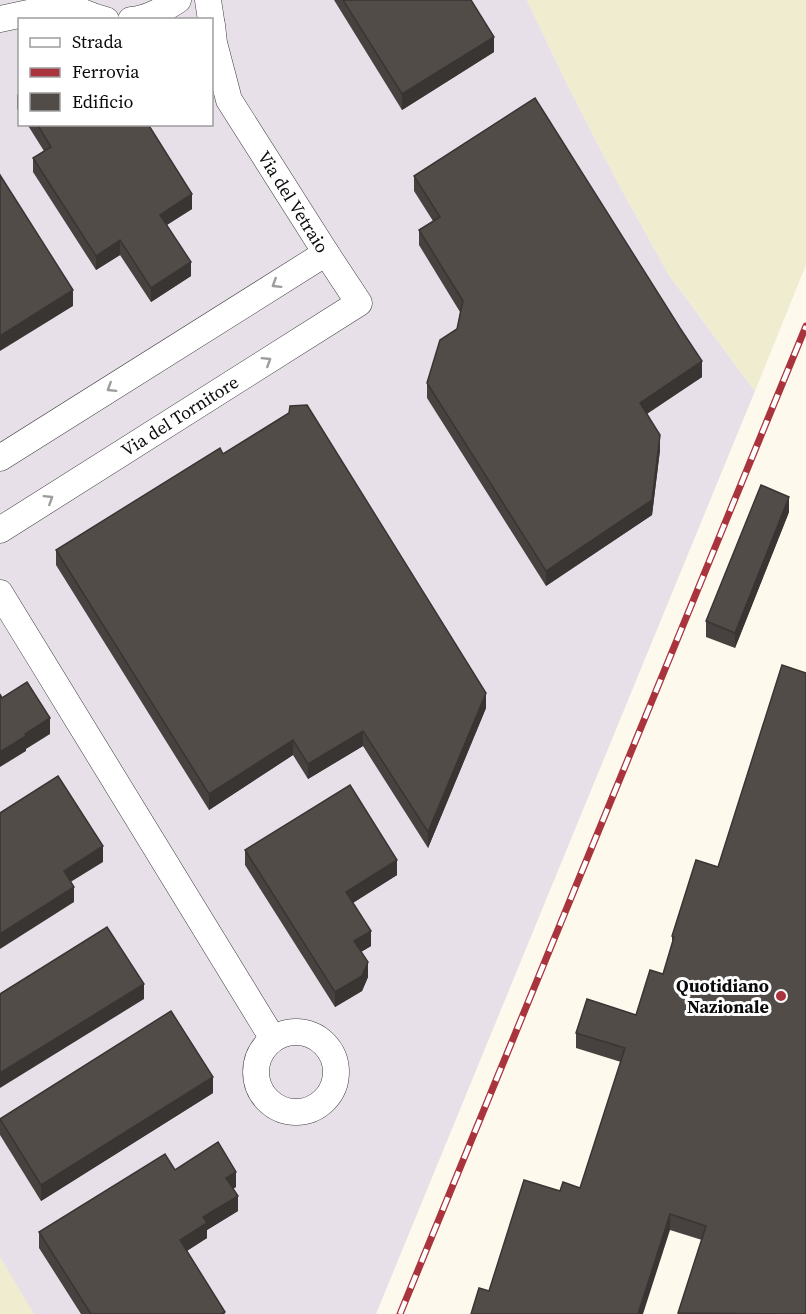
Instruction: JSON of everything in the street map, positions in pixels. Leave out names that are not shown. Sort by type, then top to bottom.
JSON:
[{"type":"street","points":[[139,18],[161,11],[178,0]]},
{"type":"street","points":[[208,0],[211,18]]},
{"type":"street","points":[[0,19],[67,4],[98,18]]},
{"type":"street","name":"Via del Vetraio","points":[[213,34],[220,93],[359,303]]},
{"type":"street","points":[[0,458],[326,253]]},
{"type":"street","name":"Via del Tornitore","points":[[0,530],[359,303]]},
{"type":"street","points":[[0,593],[273,1039]]},
{"type":"shaded area","points":[[0,0],[527,0],[618,183],[669,275],[755,391],[376,1314],[21,1314],[0,1289]]},
{"type":"shaded area","points":[[527,0],[806,0],[806,265],[755,391],[669,275],[618,183]]},
{"type":"shaded area","points":[[0,1257],[34,1314],[0,1314]]},
{"type":"building","points":[[343,0],[471,0],[494,37],[402,94]]},
{"type":"building","points":[[535,98],[702,361],[640,403],[660,435],[652,500],[546,571],[427,383],[440,340],[457,329],[463,301],[419,230],[440,217],[414,176]]},
{"type":"building","points":[[38,126],[149,126],[192,194],[160,215],[191,262],[151,288],[120,240],[96,256],[33,158],[51,147]]},
{"type":"building","points":[[0,175],[73,290],[0,336]]},
{"type":"building","points":[[307,405],[486,693],[428,832],[363,731],[308,764],[293,740],[209,794],[56,550],[220,448],[223,454],[289,413],[290,406]]},
{"type":"building","points":[[761,485],[789,497],[735,633],[706,621]]},
{"type":"building","name":"Quotidiano Nazionale","points":[[782,665],[806,673],[806,1314],[678,1313],[706,1226],[670,1214],[638,1314],[471,1314],[479,1288],[489,1291],[524,1180],[560,1191],[563,1182],[580,1188],[625,1048],[576,1033],[587,999],[636,1015],[650,970],[663,974],[674,937],[672,936],[696,860],[718,867]]},
{"type":"building","points":[[27,682],[50,718],[0,752],[0,694],[2,698]]},
{"type":"building","points":[[58,776],[103,846],[64,871],[74,887],[0,934],[0,813]]},
{"type":"building","points":[[350,785],[397,860],[346,892],[371,931],[354,941],[368,962],[362,976],[335,992],[245,850]]},
{"type":"building","points":[[107,927],[144,984],[0,1073],[0,994]]},
{"type":"building","points":[[171,1011],[213,1077],[41,1185],[0,1119]]},
{"type":"building","points":[[218,1142],[236,1172],[226,1178],[238,1196],[203,1217],[207,1223],[180,1240],[225,1312],[221,1314],[91,1314],[39,1232],[165,1154],[175,1170]]},
{"type":"railway","points":[[400,1314],[806,326]]},
{"type":"place","name":"Quotidiano Nazionale","points":[[781,996]]}]
